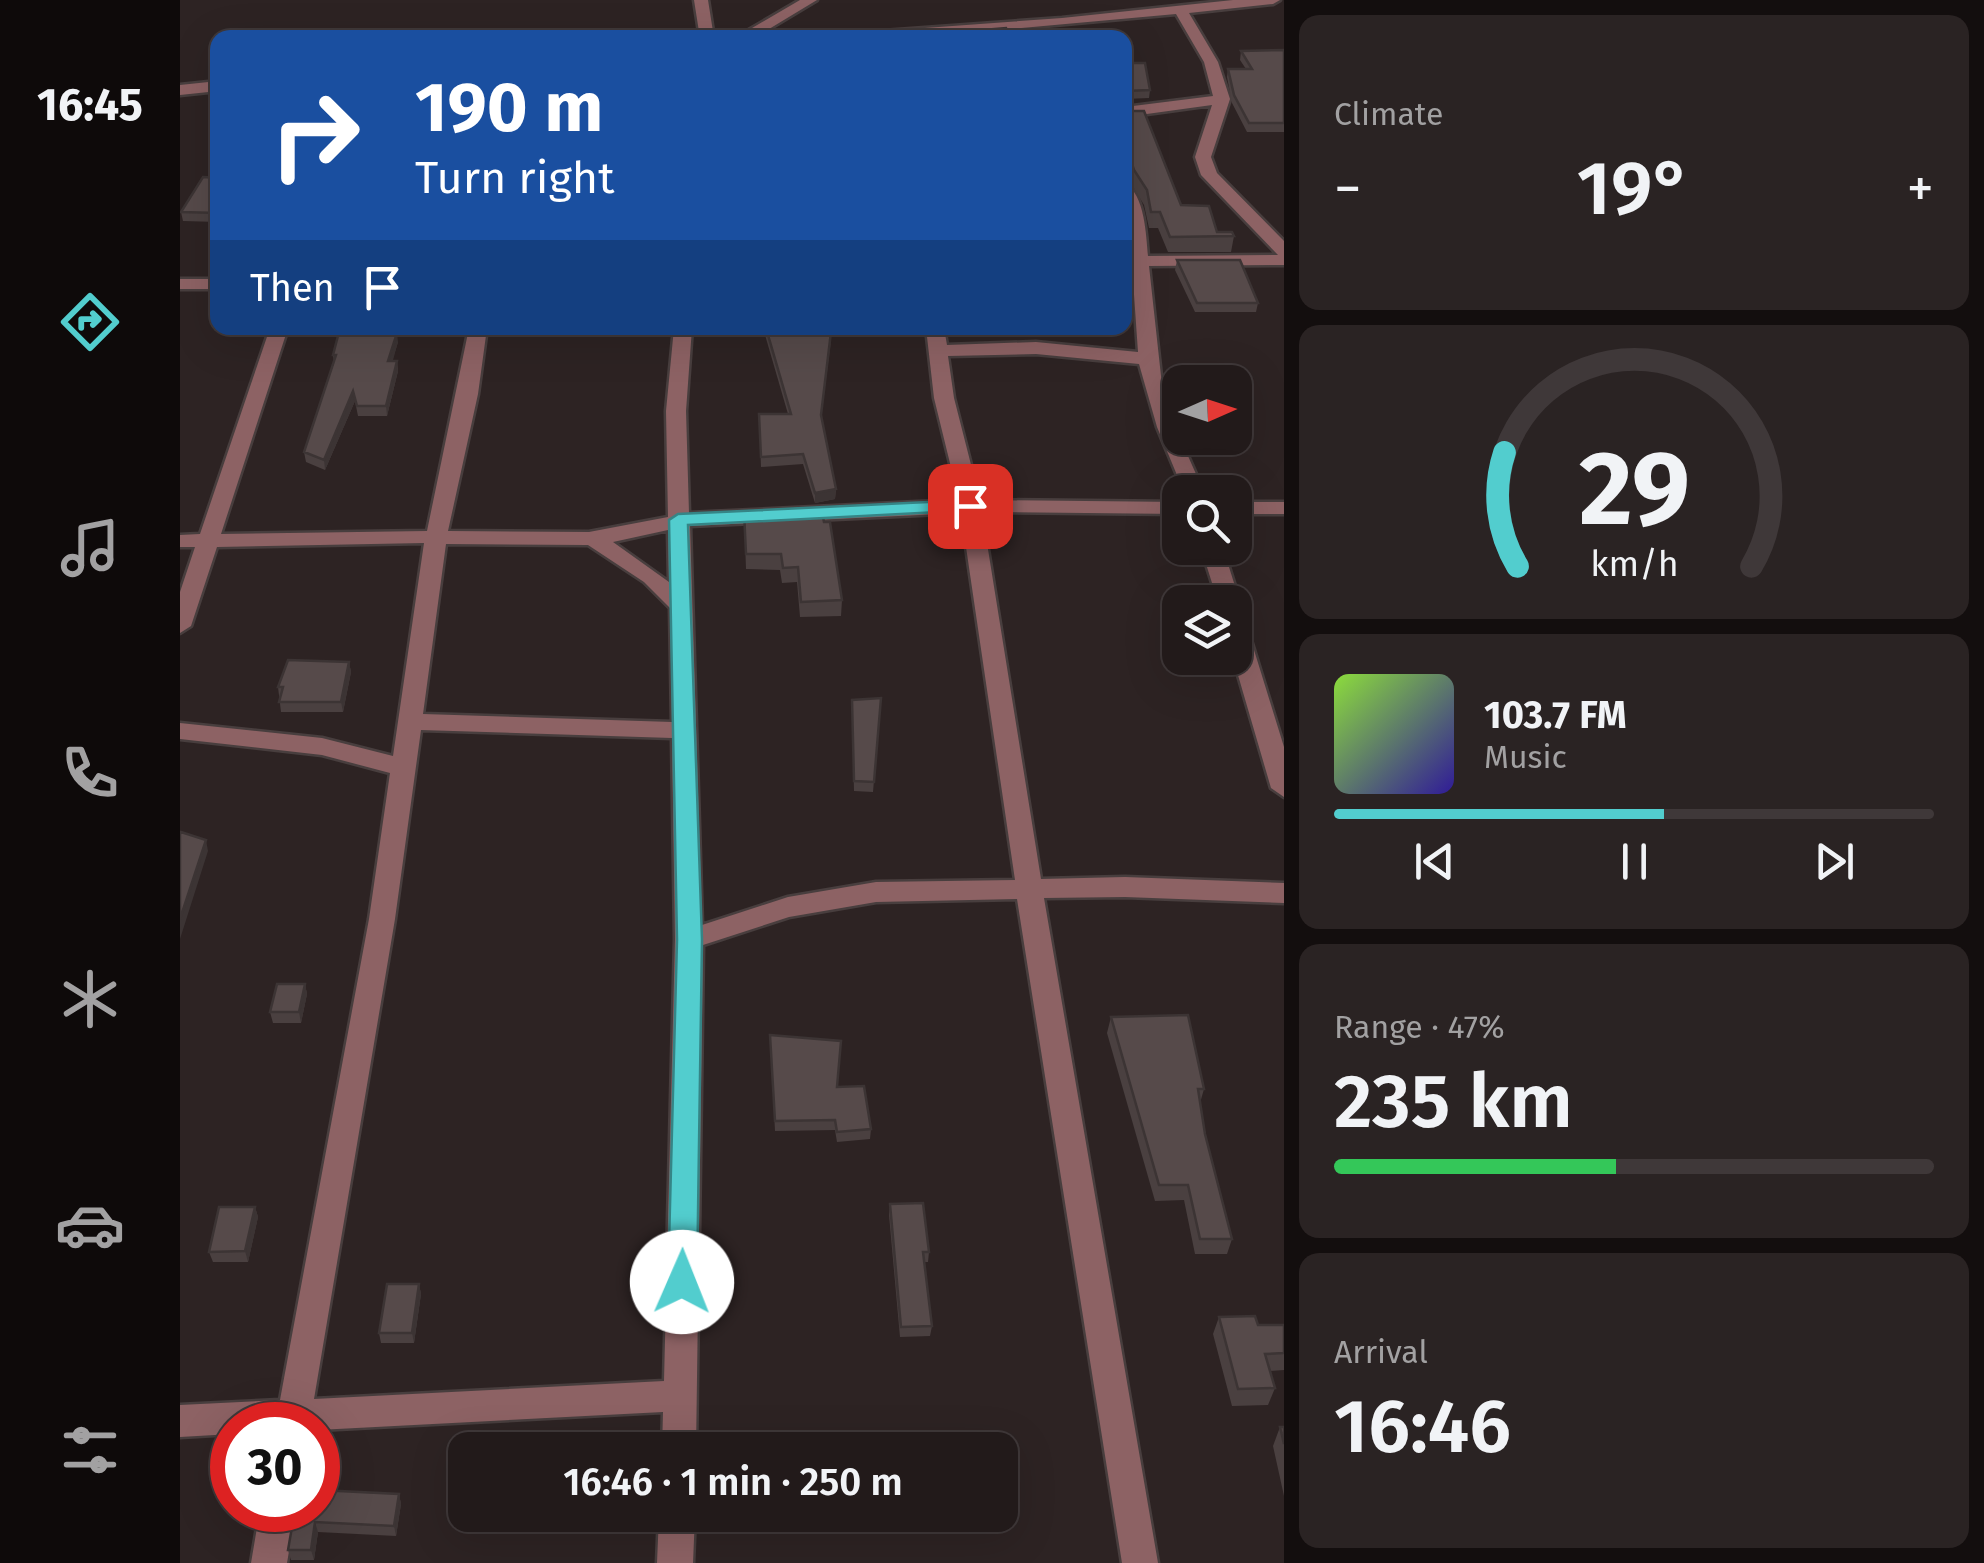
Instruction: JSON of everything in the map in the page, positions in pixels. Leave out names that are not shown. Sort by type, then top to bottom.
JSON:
[{"type":"street","points":[[701,0],[708,30]]},
{"type":"street","points":[[756,30],[810,0]]},
{"type":"street","points":[[953,30],[1273,0]]},
{"type":"street","points":[[1181,11],[1211,62],[1222,99],[1203,157],[1209,174],[1284,250]]},
{"type":"street","points":[[180,90],[210,87]]},
{"type":"street","points":[[1132,111],[1222,99]]},
{"type":"street","points":[[1132,207],[1132,261],[1148,359],[1167,433],[1186,475]]},
{"type":"street","points":[[1132,261],[1284,260]]},
{"type":"street","points":[[180,284],[210,284]]},
{"type":"street","points":[[180,626],[278,335]]},
{"type":"street","points":[[295,1402],[382,919],[436,537],[477,335]]},
{"type":"street","points":[[679,1432],[689,940],[676,411],[683,335]]},
{"type":"street","points":[[937,335],[944,398],[958,435],[970,506],[1140,1563]]},
{"type":"street","points":[[938,351],[1036,348],[1148,359]]},
{"type":"street","points":[[180,541],[436,537],[596,540],[640,534],[678,520],[970,506],[1162,508]]},
{"type":"street","points":[[1252,508],[1284,508]]},
{"type":"street","points":[[596,540],[652,576],[681,608]]},
{"type":"street","points":[[1250,675],[1284,788]]},
{"type":"street","points":[[410,722],[684,730]]},
{"type":"street","points":[[180,731],[317,744],[368,755],[404,769]]},
{"type":"street","points":[[689,940],[788,907],[876,892],[1125,886],[1284,893]]},
{"type":"street","points":[[340,1418],[680,1396]]},
{"type":"street","points":[[180,1422],[210,1422]]},
{"type":"street","points":[[269,1563],[274,1532]]},
{"type":"street","points":[[675,1563],[676,1532]]},
{"type":"building","points":[[1284,50],[1284,123],[1249,123],[1234,95],[1228,69],[1252,69],[1241,51]]},
{"type":"building","points":[[1132,63],[1145,63],[1150,90],[1132,91]]},
{"type":"building","points":[[1132,111],[1144,111],[1181,205],[1209,206],[1217,232],[1232,232],[1234,236],[1170,237],[1160,212],[1151,212],[1147,190],[1134,170]]},
{"type":"building","points":[[203,177],[210,177],[210,213],[181,212]]},
{"type":"building","points":[[1177,260],[1240,260],[1258,303],[1197,303]]},
{"type":"building","points":[[338,335],[396,335],[388,361],[397,361],[386,406],[357,406],[353,391],[324,460],[304,452]]},
{"type":"building","points":[[768,335],[831,335],[821,415],[836,489],[815,493],[803,454],[761,457],[759,414],[791,414]]},
{"type":"building","points":[[821,508],[824,522],[830,522],[842,600],[801,602],[798,567],[783,568],[781,554],[746,554],[744,512]]},
{"type":"building","points":[[288,660],[349,662],[341,702],[279,702],[283,687],[278,687]]},
{"type":"building","points":[[881,698],[874,782],[854,781],[852,700]]},
{"type":"building","points":[[180,834],[206,840],[180,919]]},
{"type":"building","points":[[277,984],[305,984],[299,1012],[270,1012]]},
{"type":"building","points":[[1188,1015],[1204,1089],[1198,1089],[1205,1134],[1232,1239],[1200,1239],[1188,1185],[1159,1185],[1111,1017]]},
{"type":"building","points":[[770,1035],[841,1041],[837,1087],[864,1086],[871,1129],[837,1132],[835,1120],[775,1121]]},
{"type":"building","points":[[923,1203],[929,1252],[923,1252],[932,1326],[901,1327],[890,1204]]},
{"type":"building","points":[[219,1207],[255,1207],[245,1251],[209,1252]]},
{"type":"building","points":[[387,1284],[419,1284],[412,1333],[379,1333]]},
{"type":"building","points":[[1255,1316],[1258,1325],[1284,1325],[1284,1353],[1265,1354],[1275,1388],[1238,1389],[1219,1317]]},
{"type":"building","points":[[340,1491],[399,1494],[394,1526],[340,1523]]},
{"type":"building","points":[[291,1532],[314,1532],[311,1550],[288,1550]]},
{"type":"route","points":[[682,1282],[689,940],[678,520],[970,506]]}]
